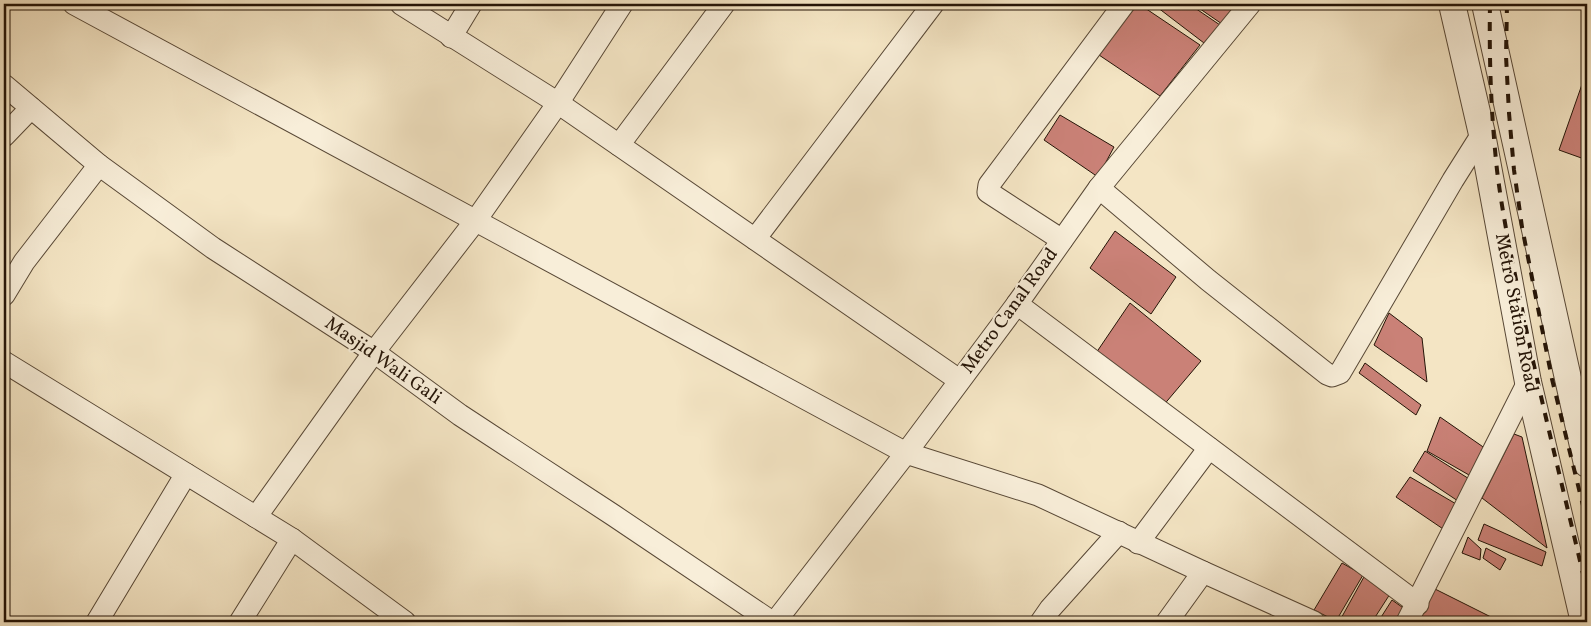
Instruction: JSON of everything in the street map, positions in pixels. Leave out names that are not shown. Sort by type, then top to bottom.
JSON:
[{"type":"street","points":[[74,4],[906,453],[1038,495],[1314,622]]},
{"type":"street","points":[[401,4],[558,103],[960,380]]},
{"type":"street","points":[[451,36],[471,4]]},
{"type":"street","points":[[256,517],[374,352],[476,220],[558,103],[622,4]]},
{"type":"street","points":[[618,145],[724,4]]},
{"type":"street","points":[[755,239],[933,4]]},
{"type":"street","points":[[1062,240],[988,192],[988,186],[1124,4]]},
{"type":"street","name":"Metro Canal Road","points":[[774,622],[906,453],[1017,304],[1099,188],[1250,4]]},
{"type":"street","name":"Metro Station Road","points":[[1452,4],[1482,134],[1528,382],[1584,622]]},
{"type":"street","name":"Metro Station Road","points":[[1485,4],[1586,448]]},
{"type":"street","name":"Masjid Wali Gali","points":[[4,85],[99,165],[213,248],[374,352],[460,415],[774,622]]},
{"type":"street","points":[[4,136],[31,108]]},
{"type":"street","points":[[1099,188],[1208,280],[1332,376],[1340,373],[1482,134]]},
{"type":"street","points":[[4,295],[24,262],[99,165]]},
{"type":"street","points":[[1017,304],[1418,604]]},
{"type":"street","points":[[4,362],[292,539],[406,622]]},
{"type":"street","points":[[1407,622],[1418,604],[1528,382]]},
{"type":"street","points":[[1138,542],[1209,448]]},
{"type":"street","points":[[97,622],[186,474]]},
{"type":"street","points":[[1041,622],[1050,609],[1120,532]]},
{"type":"street","points":[[240,622],[292,539]]},
{"type":"street","points":[[1167,622],[1203,572]]},
{"type":"building","points":[[1136,4],[1139,4],[1200,45],[1160,96],[1099,55]]},
{"type":"building","points":[[1153,4],[1189,4],[1220,25],[1204,43]]},
{"type":"building","points":[[1193,4],[1237,4],[1222,24]]},
{"type":"building","points":[[1587,74],[1587,160],[1559,150]]},
{"type":"building","points":[[1060,115],[1114,147],[1098,177],[1044,140]]},
{"type":"building","points":[[1115,231],[1176,277],[1151,314],[1090,268]]},
{"type":"building","points":[[1130,303],[1201,361],[1162,407],[1094,356]]},
{"type":"building","points":[[1389,313],[1422,338],[1427,382],[1374,345]]},
{"type":"building","points":[[1365,363],[1421,405],[1416,415],[1359,373]]},
{"type":"building","points":[[1440,417],[1489,451],[1476,479],[1427,451]]},
{"type":"building","points":[[1514,434],[1522,437],[1547,548],[1482,498]]},
{"type":"building","points":[[1425,451],[1474,482],[1464,505],[1413,471]]},
{"type":"building","points":[[1410,477],[1463,508],[1449,533],[1396,497]]},
{"type":"building","points":[[1484,524],[1546,552],[1542,566],[1478,540]]},
{"type":"building","points":[[1468,537],[1481,549],[1480,560],[1462,553]]},
{"type":"building","points":[[1486,548],[1506,559],[1500,570],[1483,558]]},
{"type":"building","points":[[1342,563],[1363,575],[1336,621],[1314,610]]},
{"type":"building","points":[[1365,575],[1390,594],[1372,622],[1339,622]]},
{"type":"building","points":[[1435,589],[1501,622],[1418,622]]},
{"type":"building","points":[[1392,600],[1409,612],[1402,622],[1378,622]]},
{"type":"building","points":[[1512,617],[1531,622],[1510,622]]},
{"type":"railway","points":[[1490,4],[1492,107],[1502,207],[1531,353],[1587,591]]},
{"type":"railway","points":[[1507,4],[1506,56],[1509,113],[1522,227],[1552,379],[1587,522]]}]
